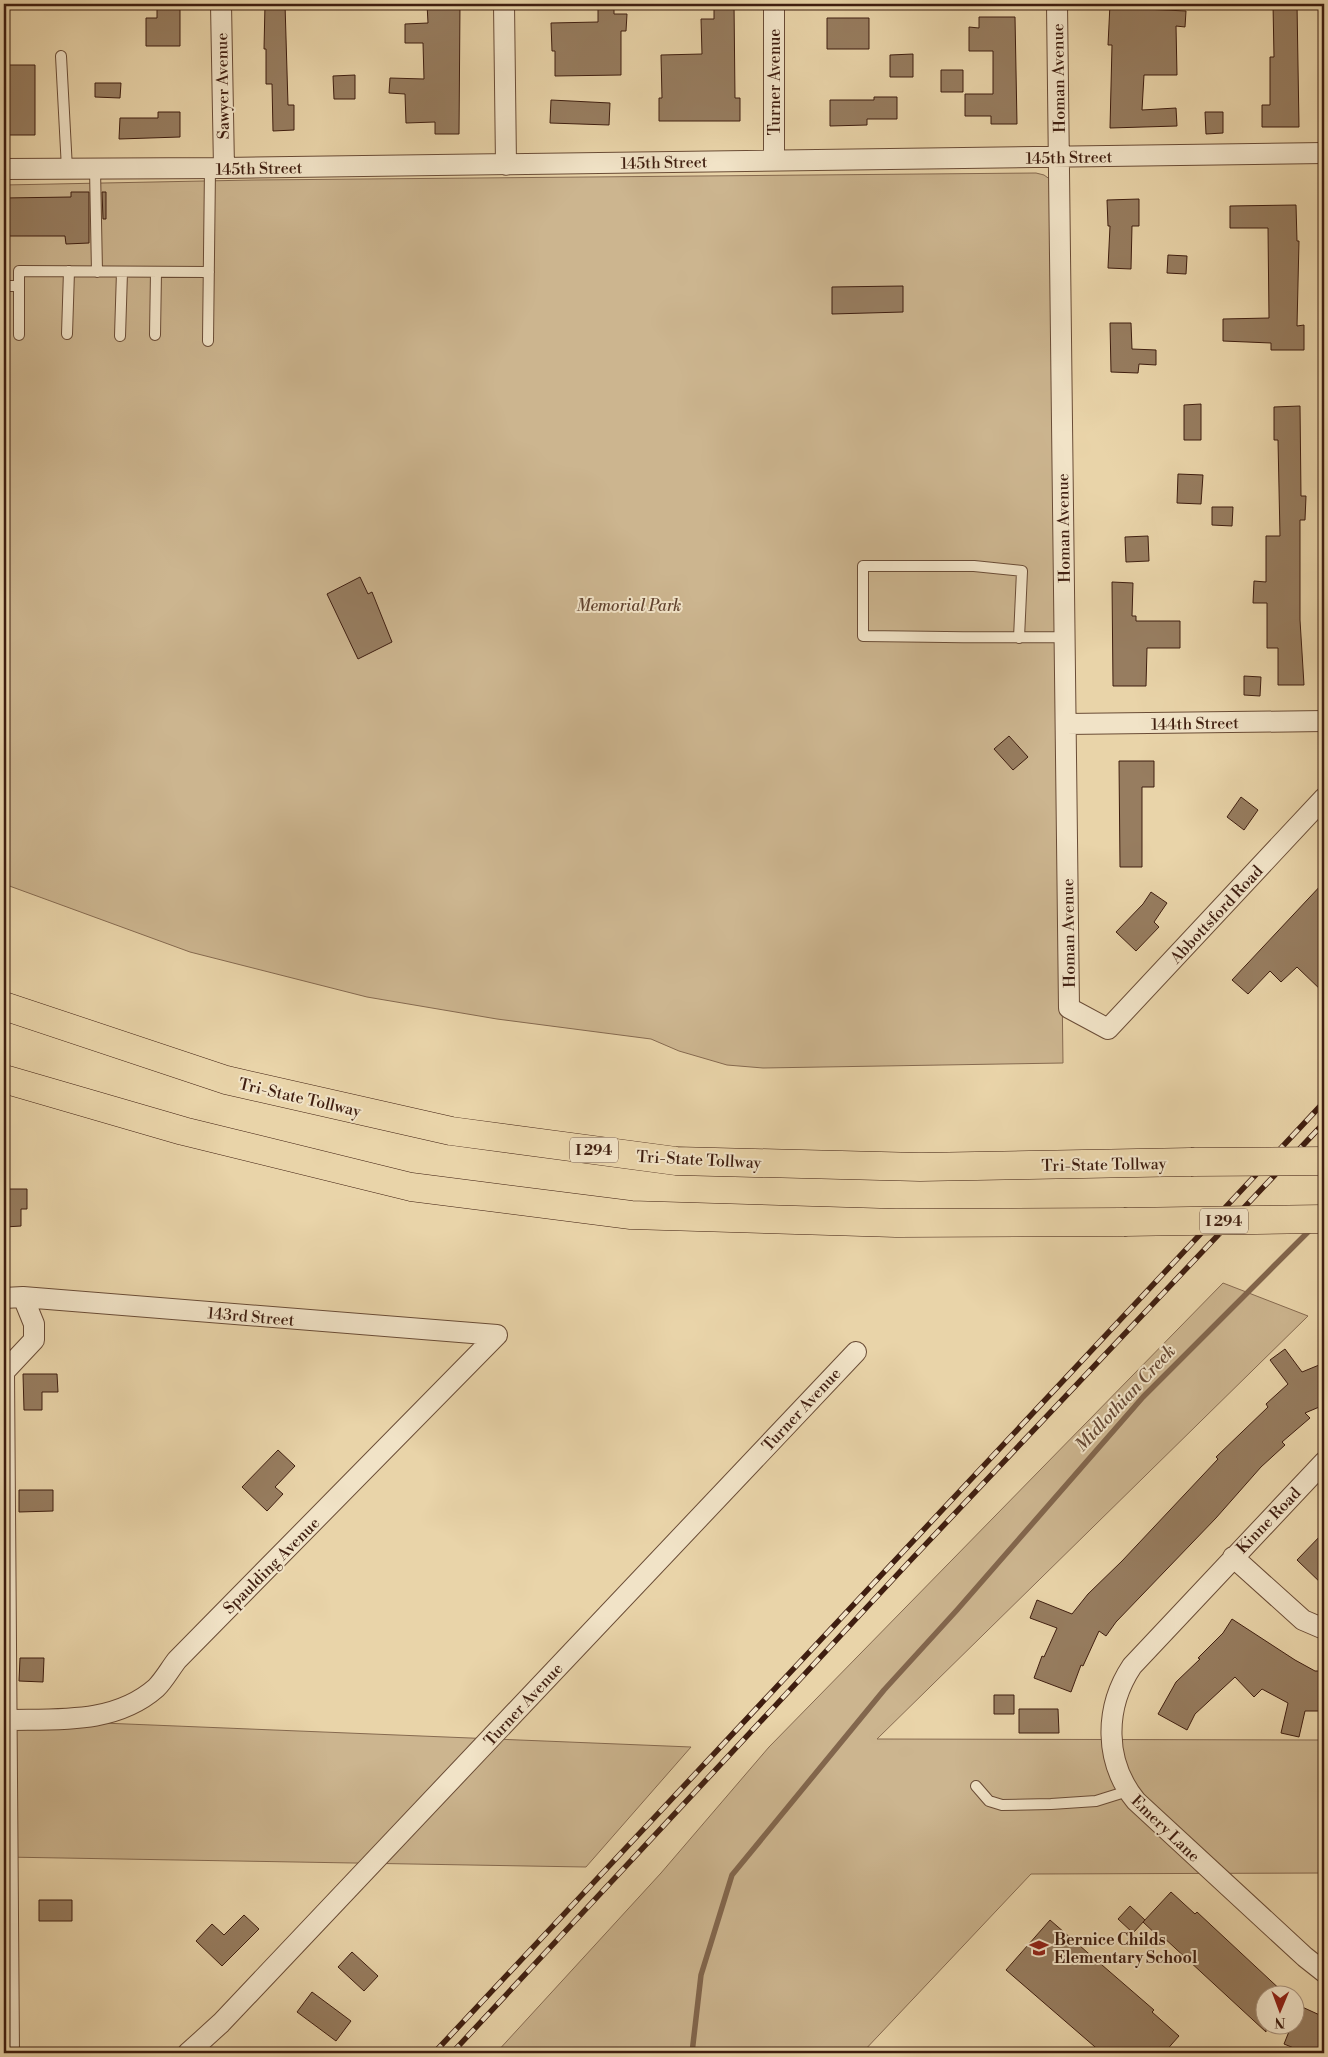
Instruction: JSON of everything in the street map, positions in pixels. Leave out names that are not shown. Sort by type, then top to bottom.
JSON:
[{"type":"highway","name":"Tri-State Tollway","points":[[9,1008],[226,1080],[451,1131],[666,1160],[920,1167],[1324,1161]]},
{"type":"highway","name":"I 294","points":[[9,1081],[184,1131],[411,1187],[612,1212],[896,1223],[1324,1219]]},
{"type":"street","name":"Sawyer Avenue","points":[[217,168],[221,4]]},
{"type":"street","points":[[504,4],[506,165]]},
{"type":"street","name":"Turner Avenue","points":[[774,4],[774,160]]},
{"type":"street","name":"Homan Avenue","points":[[1057,4],[1069,1008],[1108,1029]]},
{"type":"street","name":"145th Street","points":[[4,169],[506,165],[1324,154]]},
{"type":"street","name":"144th Street","points":[[1066,724],[1324,721]]},
{"type":"street","name":"Abbottsford Road","points":[[1108,1029],[1324,798]]},
{"type":"street","points":[[10,2053],[4,1372],[34,1340],[34,1324],[13,1298]]},
{"type":"street","name":"143rd Street","points":[[13,1298],[498,1335]]},
{"type":"street","name":"Spaulding Avenue","points":[[8,1720],[73,1719],[107,1715],[129,1706],[156,1688],[184,1653],[498,1335]]},
{"type":"street","name":"Turner Avenue","points":[[188,2053],[221,2023],[856,1352]]},
{"type":"street","name":"Kinne Road","points":[[1233,1557],[1324,1462]]},
{"type":"street","points":[[1233,1557],[1303,1620],[1324,1629]]},
{"type":"street","name":"Emery Lane","points":[[1233,1557],[1132,1666],[1121,1682],[1114,1701],[1112,1735],[1116,1765],[1128,1791],[1150,1815],[1305,1958],[1324,1972]]},
{"type":"lane","points":[[61,56],[67,169]]},
{"type":"lane","points":[[208,341],[209,272],[217,168]]},
{"type":"lane","points":[[96,169],[97,272]]},
{"type":"lane","points":[[19,335],[19,271],[209,272]]},
{"type":"lane","points":[[67,334],[69,271]]},
{"type":"lane","points":[[120,336],[122,272]]},
{"type":"lane","points":[[155,336],[156,272]]},
{"type":"lane","points":[[4,286],[19,286]]},
{"type":"lane","points":[[1019,638],[1022,571],[974,566],[863,566],[862,636],[1019,638],[1064,637]]},
{"type":"lane","points":[[976,1786],[989,1801],[1002,1805],[1096,1801],[1128,1791]]},
{"type":"green space","name":"Memorial Park","points":[[1036,173],[1044,175],[1051,180],[1052,196],[1063,1063],[763,1068],[727,1065],[679,1051],[651,1039],[497,1019],[367,997],[190,952],[4,884],[4,185],[253,180]]},
{"type":"green space","points":[[1223,1283],[1308,1316],[877,1739],[1324,1740],[1324,1873],[1031,1874],[862,2053],[496,2053],[661,1873],[769,1747]]},
{"type":"green space","points":[[4,1719],[691,1747],[586,1867],[4,1857]]},
{"type":"building","points":[[157,4],[180,4],[180,46],[146,46],[146,18],[157,18]]},
{"type":"building","points":[[265,4],[285,4],[288,105],[294,105],[294,130],[273,131],[272,84],[266,84],[266,49],[264,49]]},
{"type":"building","points":[[427,4],[460,4],[459,134],[435,134],[435,122],[406,123],[405,94],[389,93],[390,78],[424,79],[423,43],[405,43],[405,24],[428,23]]},
{"type":"building","points":[[598,4],[614,4],[614,14],[627,14],[626,31],[621,31],[621,75],[555,76],[555,51],[552,51],[551,23],[598,22]]},
{"type":"building","points":[[714,4],[734,4],[735,98],[740,98],[740,121],[659,121],[659,98],[662,98],[661,55],[702,54],[701,19],[714,19]]},
{"type":"building","points":[[1110,4],[1144,4],[1144,9],[1186,11],[1185,27],[1176,26],[1177,75],[1144,75],[1142,110],[1176,108],[1177,126],[1110,128],[1112,45],[1108,45]]},
{"type":"building","points":[[1273,4],[1297,4],[1299,127],[1262,127],[1262,105],[1270,105],[1270,57],[1274,57]]},
{"type":"building","points":[[979,17],[1015,17],[1017,124],[991,124],[991,116],[965,116],[965,94],[993,94],[993,51],[969,51],[969,27],[979,28]]},
{"type":"building","points":[[827,18],[869,18],[869,49],[827,49]]},
{"type":"building","points":[[913,54],[913,77],[890,77],[890,55]]},
{"type":"building","points":[[4,65],[35,65],[35,135],[4,135]]},
{"type":"building","points":[[941,70],[963,70],[963,92],[941,92]]},
{"type":"building","points":[[355,75],[355,99],[334,99],[333,76]]},
{"type":"building","points":[[95,83],[121,83],[120,98],[95,97]]},
{"type":"building","points":[[874,97],[897,97],[897,119],[867,119],[867,125],[830,126],[830,100],[874,100]]},
{"type":"building","points":[[551,100],[610,103],[609,125],[550,123]]},
{"type":"building","points":[[158,112],[180,112],[180,137],[119,139],[120,118],[158,118]]},
{"type":"building","points":[[1205,112],[1223,112],[1223,133],[1206,134]]},
{"type":"building","points":[[71,192],[89,192],[89,243],[66,244],[65,236],[4,236],[4,198],[71,197]]},
{"type":"building","points":[[102,192],[106,192],[106,219],[103,219]]},
{"type":"building","points":[[1139,199],[1139,226],[1132,226],[1131,269],[1108,268],[1110,226],[1108,226],[1107,200]]},
{"type":"building","points":[[1296,205],[1297,241],[1299,241],[1297,326],[1304,325],[1304,350],[1271,350],[1271,343],[1223,341],[1223,319],[1269,318],[1268,228],[1230,228],[1230,206]]},
{"type":"building","points":[[1168,255],[1187,256],[1186,274],[1167,273]]},
{"type":"building","points":[[903,286],[903,312],[832,314],[832,287]]},
{"type":"building","points":[[1110,323],[1131,323],[1132,349],[1156,350],[1156,365],[1139,364],[1138,373],[1111,372]]},
{"type":"building","points":[[1201,404],[1201,440],[1184,440],[1184,405]]},
{"type":"building","points":[[1300,406],[1301,496],[1306,496],[1305,520],[1300,520],[1300,620],[1304,685],[1278,685],[1278,648],[1267,648],[1267,603],[1253,603],[1254,581],[1266,582],[1266,536],[1280,536],[1278,440],[1274,440],[1274,407]]},
{"type":"building","points":[[1178,474],[1203,475],[1201,504],[1177,503]]},
{"type":"building","points":[[1212,507],[1233,507],[1232,526],[1212,525]]},
{"type":"building","points":[[1148,536],[1149,561],[1126,562],[1125,537]]},
{"type":"building","points":[[360,577],[368,594],[372,592],[392,642],[358,659],[327,594]]},
{"type":"building","points":[[1112,582],[1133,583],[1132,616],[1136,616],[1136,621],[1180,621],[1180,648],[1147,648],[1146,686],[1113,686]]},
{"type":"building","points":[[1244,676],[1261,677],[1260,696],[1244,695]]},
{"type":"building","points":[[1009,736],[1028,757],[1013,770],[994,749]]},
{"type":"building","points":[[1119,761],[1154,761],[1154,787],[1142,787],[1142,867],[1120,867]]},
{"type":"building","points":[[1241,797],[1258,810],[1244,830],[1227,817]]},
{"type":"building","points":[[1324,882],[1324,993],[1297,967],[1281,982],[1270,971],[1248,994],[1232,980]]},
{"type":"building","points":[[1151,892],[1167,903],[1154,922],[1159,927],[1136,951],[1116,932],[1143,904]]},
{"type":"building","points":[[5,1189],[27,1189],[27,1209],[21,1209],[21,1226],[5,1227]]},
{"type":"building","points":[[1285,1349],[1302,1372],[1324,1363],[1324,1405],[1305,1413],[1310,1418],[1282,1442],[1285,1445],[1261,1467],[1216,1518],[1116,1622],[1106,1636],[1099,1631],[1083,1666],[1081,1665],[1071,1692],[1034,1678],[1042,1656],[1044,1657],[1057,1628],[1030,1618],[1037,1600],[1072,1614],[1088,1594],[1122,1561],[1218,1459],[1216,1457],[1268,1407],[1266,1404],[1288,1384],[1270,1360]]},
{"type":"building","points":[[23,1374],[57,1374],[58,1392],[42,1392],[42,1410],[24,1410]]},
{"type":"building","points":[[278,1450],[295,1466],[275,1487],[283,1494],[267,1511],[242,1487]]},
{"type":"building","points":[[19,1490],[53,1490],[53,1511],[19,1512]]},
{"type":"building","points":[[1324,1532],[1324,1586],[1297,1560]]},
{"type":"building","points":[[1232,1619],[1295,1660],[1315,1671],[1324,1671],[1324,1711],[1305,1711],[1299,1737],[1281,1733],[1288,1703],[1262,1689],[1254,1697],[1235,1677],[1195,1714],[1187,1730],[1158,1714],[1176,1682],[1200,1659],[1198,1658],[1223,1633]]},
{"type":"building","points":[[20,1658],[44,1658],[43,1682],[19,1681]]},
{"type":"building","points":[[994,1695],[1014,1695],[1014,1714],[994,1714]]},
{"type":"building","points":[[1019,1709],[1058,1709],[1059,1733],[1019,1733]]},
{"type":"building","points":[[1171,1892],[1195,1914],[1197,1912],[1274,1984],[1256,1984],[1256,2023],[1162,1936],[1160,1938],[1143,1922]]},
{"type":"building","points":[[39,1900],[72,1900],[72,1921],[39,1921]]},
{"type":"building","points":[[1130,1906],[1145,1920],[1133,1933],[1118,1919]]},
{"type":"building","points":[[244,1915],[259,1929],[222,1966],[196,1941],[212,1924],[224,1935]]},
{"type":"building","points":[[1050,1920],[1154,2010],[1152,2012],[1179,2036],[1164,2053],[1102,2053],[1006,1970]]},
{"type":"building","points":[[352,1952],[378,1976],[364,1991],[338,1967]]},
{"type":"building","points":[[312,1992],[351,2021],[336,2041],[297,2012]]},
{"type":"building","points":[[1306,2009],[1324,2017],[1324,2053],[1306,2053],[1284,2044],[1288,2034],[1306,2034]]},
{"type":"waterway","name":"Midlothian Creek","points":[[692,2053],[701,1975],[732,1875],[884,1690],[957,1610],[1143,1397],[1312,1228]]},
{"type":"railway","points":[[434,2053],[1324,1102]]},
{"type":"railway","points":[[452,2053],[909,1562],[1324,1123]]},
{"type":"place","name":"Bernice Childs Elementary School","points":[[1039,1948]]}]
